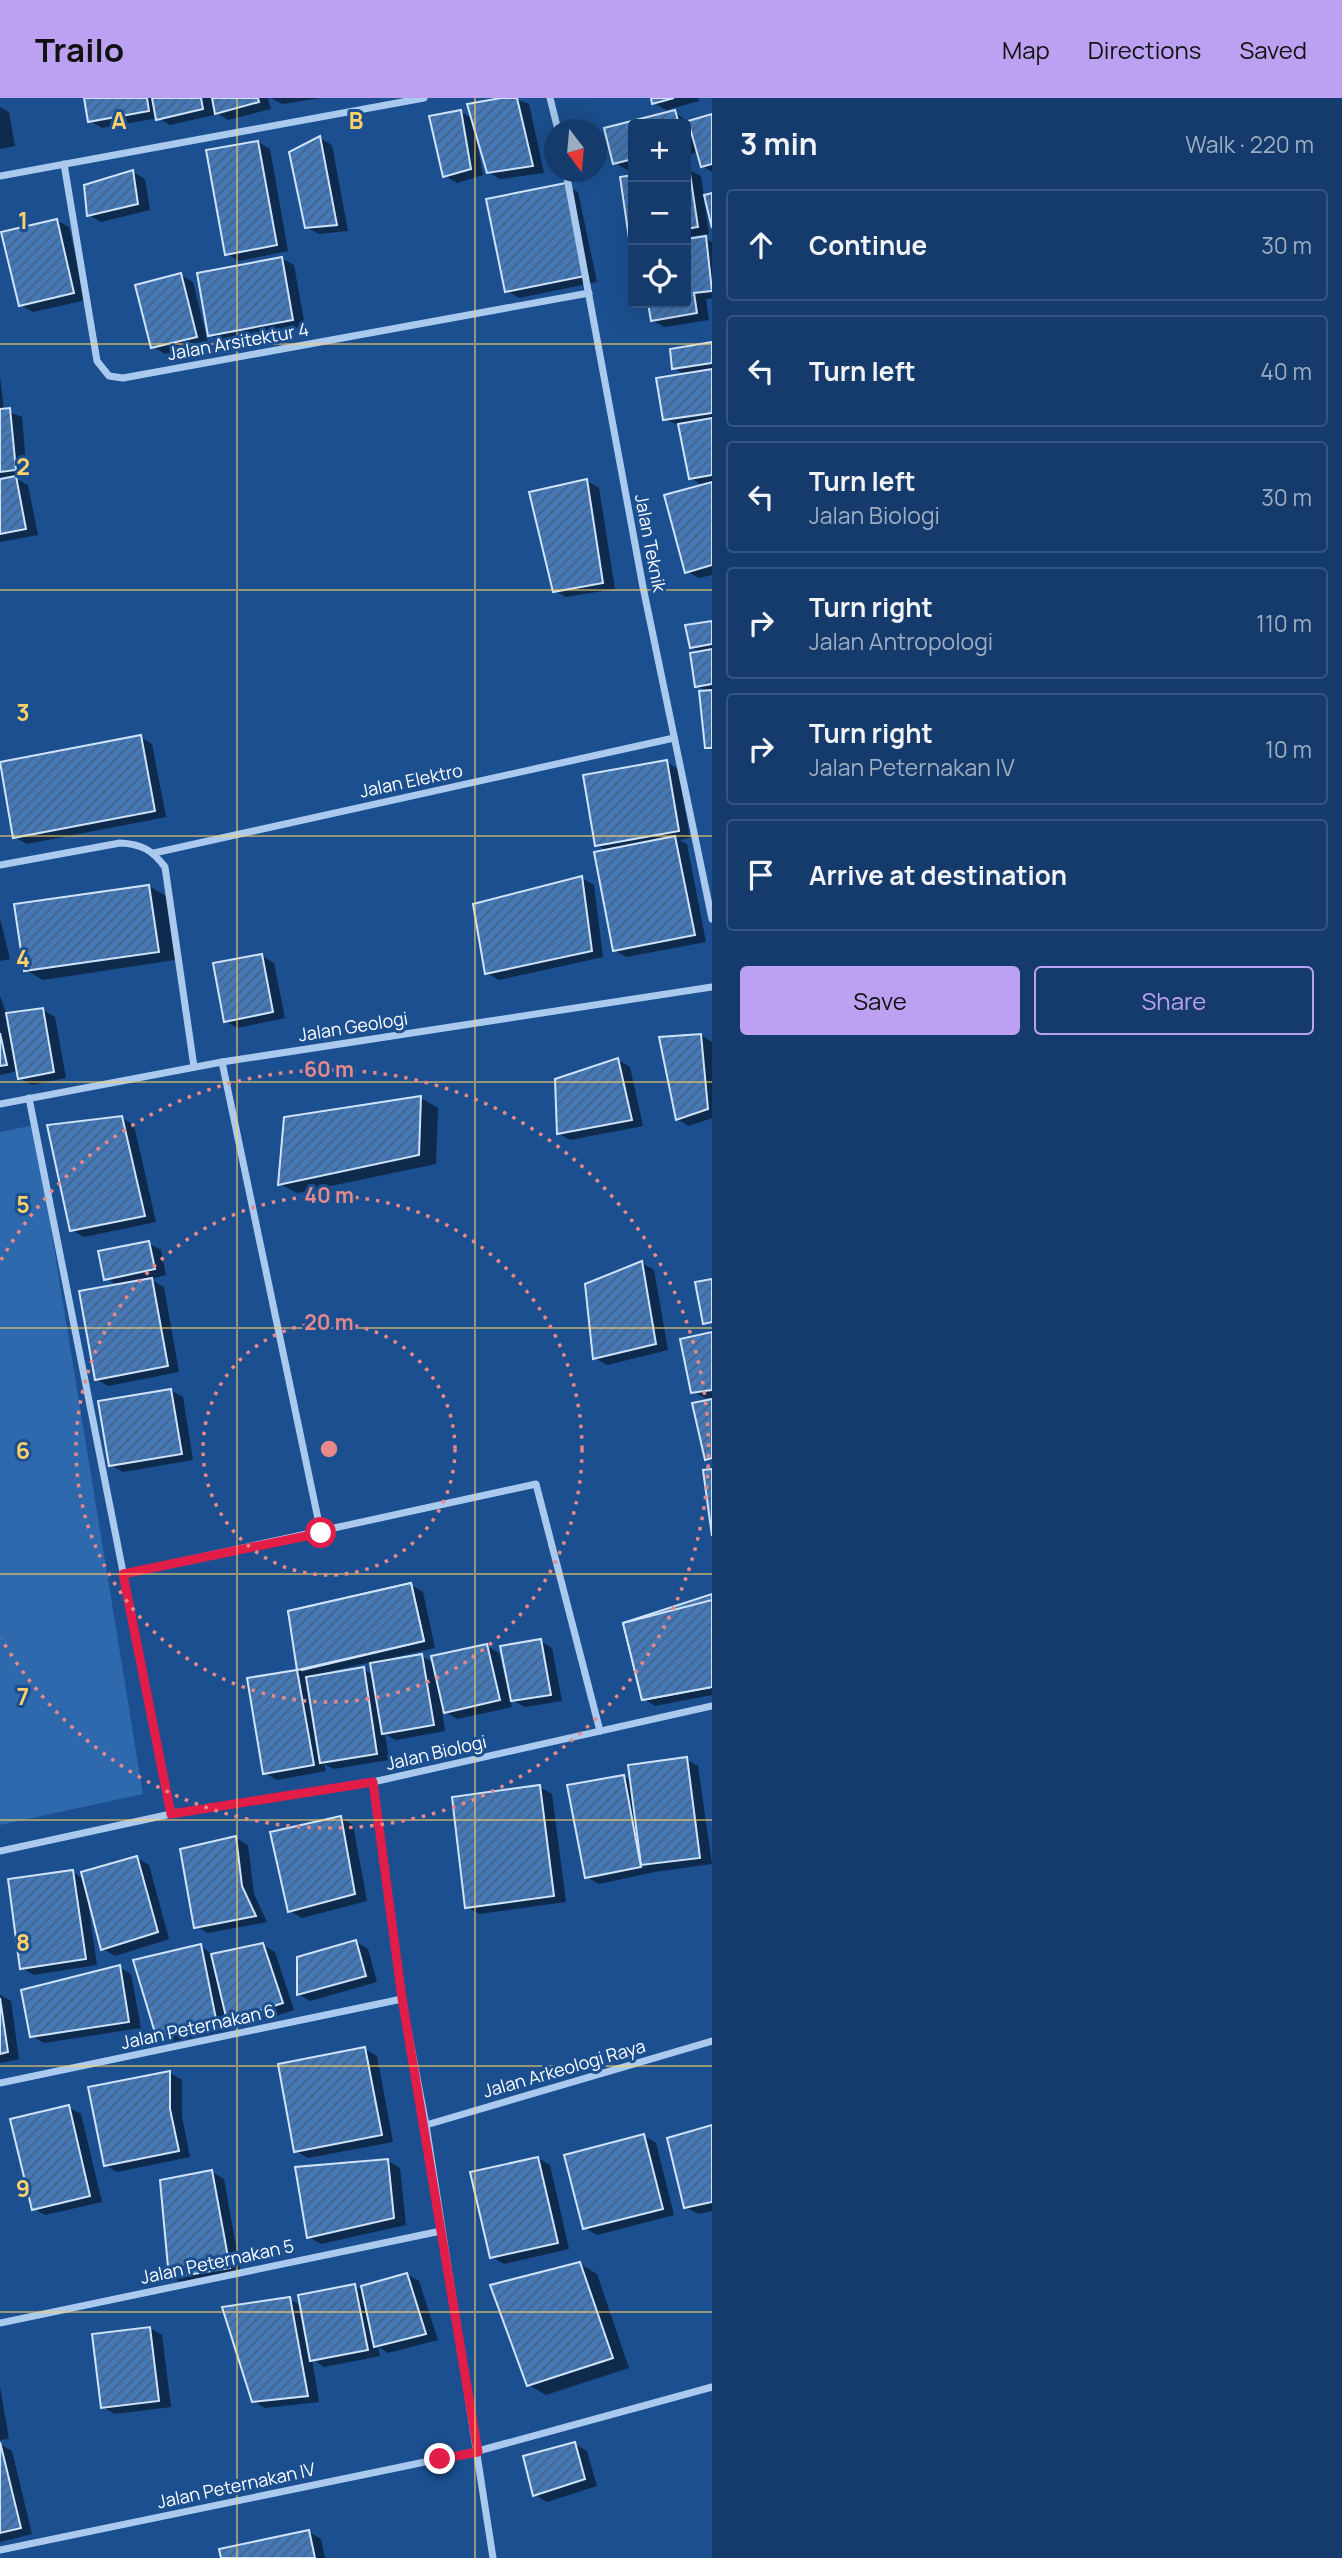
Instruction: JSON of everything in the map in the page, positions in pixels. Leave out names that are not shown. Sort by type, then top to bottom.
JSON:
[{"type":"street","points":[[0,176],[424,98]]},
{"type":"street","points":[[550,98],[555,119]]},
{"type":"street","name":"Jalan Arsitektur 4","points":[[64,164],[97,361],[109,376],[123,378],[589,293]]},
{"type":"street","name":"Jalan Teknik","points":[[568,182],[674,738],[712,919]]},
{"type":"street","name":"Jalan Elektro","points":[[0,865],[120,843],[138,844],[154,853],[674,738]]},
{"type":"street","points":[[154,853],[165,867],[194,1067]]},
{"type":"street","name":"Jalan Geologi","points":[[0,1104],[222,1062],[712,987]]},
{"type":"street","points":[[222,1062],[321,1533]]},
{"type":"street","points":[[29,1098],[171,1814]]},
{"type":"street","points":[[123,1574],[536,1484],[600,1731]]},
{"type":"street","name":"Jalan Biologi","points":[[0,1851],[171,1814],[373,1782],[712,1706]]},
{"type":"street","points":[[373,1782],[402,1998],[426,2125],[493,2558]]},
{"type":"street","name":"Jalan Peternakan 6","points":[[0,2083],[402,1998]]},
{"type":"street","name":"Jalan Arkeologi Raya","points":[[426,2125],[712,2041]]},
{"type":"street","name":"Jalan Peternakan 5","points":[[0,2323],[441,2231]]},
{"type":"street","name":"Jalan Peternakan IV","points":[[0,2550],[478,2452],[712,2387]]},
{"type":"shaded area","points":[[34,1125],[143,1794],[0,1825],[0,1132]]},
{"type":"building","points":[[84,98],[147,98],[149,111],[88,122]]},
{"type":"building","points":[[152,98],[201,98],[203,109],[156,120]]},
{"type":"building","points":[[212,98],[258,98],[259,102],[215,114]]},
{"type":"building","points":[[517,98],[533,166],[487,173],[467,104]]},
{"type":"building","points":[[651,98],[674,98],[652,104]]},
{"type":"building","points":[[461,110],[471,169],[443,177],[429,116]]},
{"type":"building","points":[[675,110],[678,119],[640,119]]},
{"type":"building","points":[[712,114],[712,164],[701,167],[691,132],[691,120]]},
{"type":"building","points":[[628,122],[628,160],[613,164],[607,127]]},
{"type":"building","points":[[320,136],[337,225],[305,228],[289,152]]},
{"type":"building","points":[[258,141],[277,245],[225,255],[206,150]]},
{"type":"building","points":[[133,170],[138,204],[87,216],[84,185]]},
{"type":"building","points":[[628,176],[628,231],[620,177]]},
{"type":"building","points":[[691,180],[698,227],[691,228]]},
{"type":"building","points":[[566,183],[585,276],[505,292],[486,199]]},
{"type":"building","points":[[712,193],[712,228],[704,195]]},
{"type":"building","points":[[57,219],[74,293],[19,306],[1,232]]},
{"type":"building","points":[[706,236],[712,291],[694,293],[697,313],[651,321],[649,308],[691,308],[691,238]]},
{"type":"building","points":[[282,257],[293,320],[208,336],[197,273]]},
{"type":"building","points":[[181,273],[197,337],[151,348],[135,285]]},
{"type":"building","points":[[712,342],[712,363],[672,369],[670,349]]},
{"type":"building","points":[[712,369],[712,413],[663,420],[656,378]]},
{"type":"building","points":[[10,408],[16,470],[0,472],[0,409]]},
{"type":"building","points":[[712,418],[712,475],[689,479],[678,424]]},
{"type":"building","points":[[16,476],[26,529],[0,534],[0,479]]},
{"type":"building","points":[[587,479],[603,583],[553,592],[529,492]]},
{"type":"building","points":[[712,482],[712,565],[685,573],[664,495]]},
{"type":"building","points":[[712,621],[712,644],[690,648],[685,625]]},
{"type":"building","points":[[712,649],[712,684],[695,687],[690,653]]},
{"type":"building","points":[[712,690],[712,748],[705,748],[699,691]]},
{"type":"building","points":[[141,735],[155,811],[13,838],[0,762]]},
{"type":"building","points":[[667,760],[679,831],[595,846],[583,775]]},
{"type":"building","points":[[675,836],[695,935],[613,951],[594,852]]},
{"type":"building","points":[[582,876],[592,951],[485,974],[473,904]]},
{"type":"building","points":[[149,885],[159,952],[24,971],[14,904]]},
{"type":"building","points":[[262,954],[273,1012],[224,1022],[213,963]]},
{"type":"building","points":[[43,1008],[54,1072],[18,1079],[6,1013]]},
{"type":"building","points":[[0,1033],[7,1065],[0,1066]]},
{"type":"building","points":[[701,1034],[708,1109],[676,1120],[659,1037]]},
{"type":"building","points":[[618,1058],[632,1120],[557,1134],[555,1079]]},
{"type":"building","points":[[421,1096],[419,1155],[278,1185],[284,1117]]},
{"type":"building","points":[[122,1116],[145,1216],[70,1231],[47,1125]]},
{"type":"building","points":[[149,1241],[155,1269],[104,1280],[98,1251]]},
{"type":"building","points":[[642,1261],[656,1344],[593,1359],[585,1284]]},
{"type":"building","points":[[152,1278],[168,1366],[95,1380],[79,1291]]},
{"type":"building","points":[[712,1279],[712,1322],[703,1324],[695,1282]]},
{"type":"building","points":[[712,1332],[712,1390],[691,1393],[680,1339]]},
{"type":"building","points":[[171,1389],[182,1454],[109,1466],[98,1401]]},
{"type":"building","points":[[712,1399],[712,1458],[705,1460],[692,1403]]},
{"type":"building","points":[[712,1469],[712,1536],[703,1470]]},
{"type":"building","points":[[411,1583],[424,1641],[302,1670],[288,1611]]},
{"type":"building","points":[[411,1583],[424,1641],[297,1670],[288,1611]]},
{"type":"building","points":[[712,1594],[712,1687],[642,1700],[623,1623]]},
{"type":"building","points":[[712,1600],[712,1687],[642,1700],[623,1623]]},
{"type":"building","points":[[541,1639],[551,1695],[511,1701],[500,1646]]},
{"type":"building","points":[[487,1644],[500,1700],[444,1713],[431,1656]]},
{"type":"building","points":[[422,1654],[434,1725],[382,1734],[370,1663]]},
{"type":"building","points":[[364,1667],[377,1754],[320,1763],[306,1677]]},
{"type":"building","points":[[297,1670],[314,1765],[263,1774],[247,1678]]},
{"type":"building","points":[[687,1757],[700,1858],[641,1865],[628,1765]]},
{"type":"building","points":[[624,1775],[641,1867],[585,1878],[567,1785]]},
{"type":"building","points":[[540,1785],[554,1896],[465,1908],[452,1797]]},
{"type":"building","points":[[341,1816],[355,1894],[288,1912],[270,1832]]},
{"type":"building","points":[[236,1836],[242,1886],[256,1916],[194,1928],[180,1849]]},
{"type":"building","points":[[137,1856],[158,1932],[101,1950],[81,1872]]},
{"type":"building","points":[[73,1870],[86,1959],[20,1969],[8,1879]]},
{"type":"building","points":[[356,1940],[366,1976],[297,1995],[297,1957]]},
{"type":"building","points":[[263,1943],[283,2003],[227,2021],[211,1954]]},
{"type":"building","points":[[201,1944],[217,2024],[156,2036],[133,1960]]},
{"type":"building","points":[[120,1965],[129,2022],[30,2037],[21,1990]]},
{"type":"building","points":[[0,1998],[8,2052],[0,2054]]},
{"type":"building","points":[[365,2047],[382,2135],[294,2152],[278,2064]]},
{"type":"building","points":[[170,2071],[170,2109],[179,2151],[104,2166],[88,2087]]},
{"type":"building","points":[[69,2105],[90,2196],[32,2210],[10,2119]]},
{"type":"building","points":[[712,2125],[712,2202],[684,2208],[667,2138]]},
{"type":"building","points":[[644,2134],[663,2209],[583,2229],[564,2155]]},
{"type":"building","points":[[538,2157],[558,2243],[490,2258],[470,2172]]},
{"type":"building","points":[[388,2159],[394,2218],[307,2238],[295,2167]]},
{"type":"building","points":[[212,2170],[230,2268],[169,2278],[160,2180]]},
{"type":"building","points":[[580,2262],[613,2358],[527,2386],[490,2285]]},
{"type":"building","points":[[407,2273],[426,2334],[374,2347],[361,2286]]},
{"type":"building","points":[[355,2284],[368,2350],[310,2361],[298,2295]]},
{"type":"building","points":[[290,2297],[308,2396],[252,2402],[222,2307]]},
{"type":"building","points":[[150,2327],[159,2401],[101,2408],[92,2334]]},
{"type":"building","points":[[0,2442],[21,2528],[0,2533]]},
{"type":"building","points":[[575,2442],[585,2479],[533,2496],[523,2456]]},
{"type":"building","points":[[309,2530],[315,2558],[221,2558],[219,2549]]},
{"type":"route","points":[[321,1533],[123,1574],[171,1814],[373,1782],[402,1998],[426,2125],[478,2452],[440,2459]]}]
